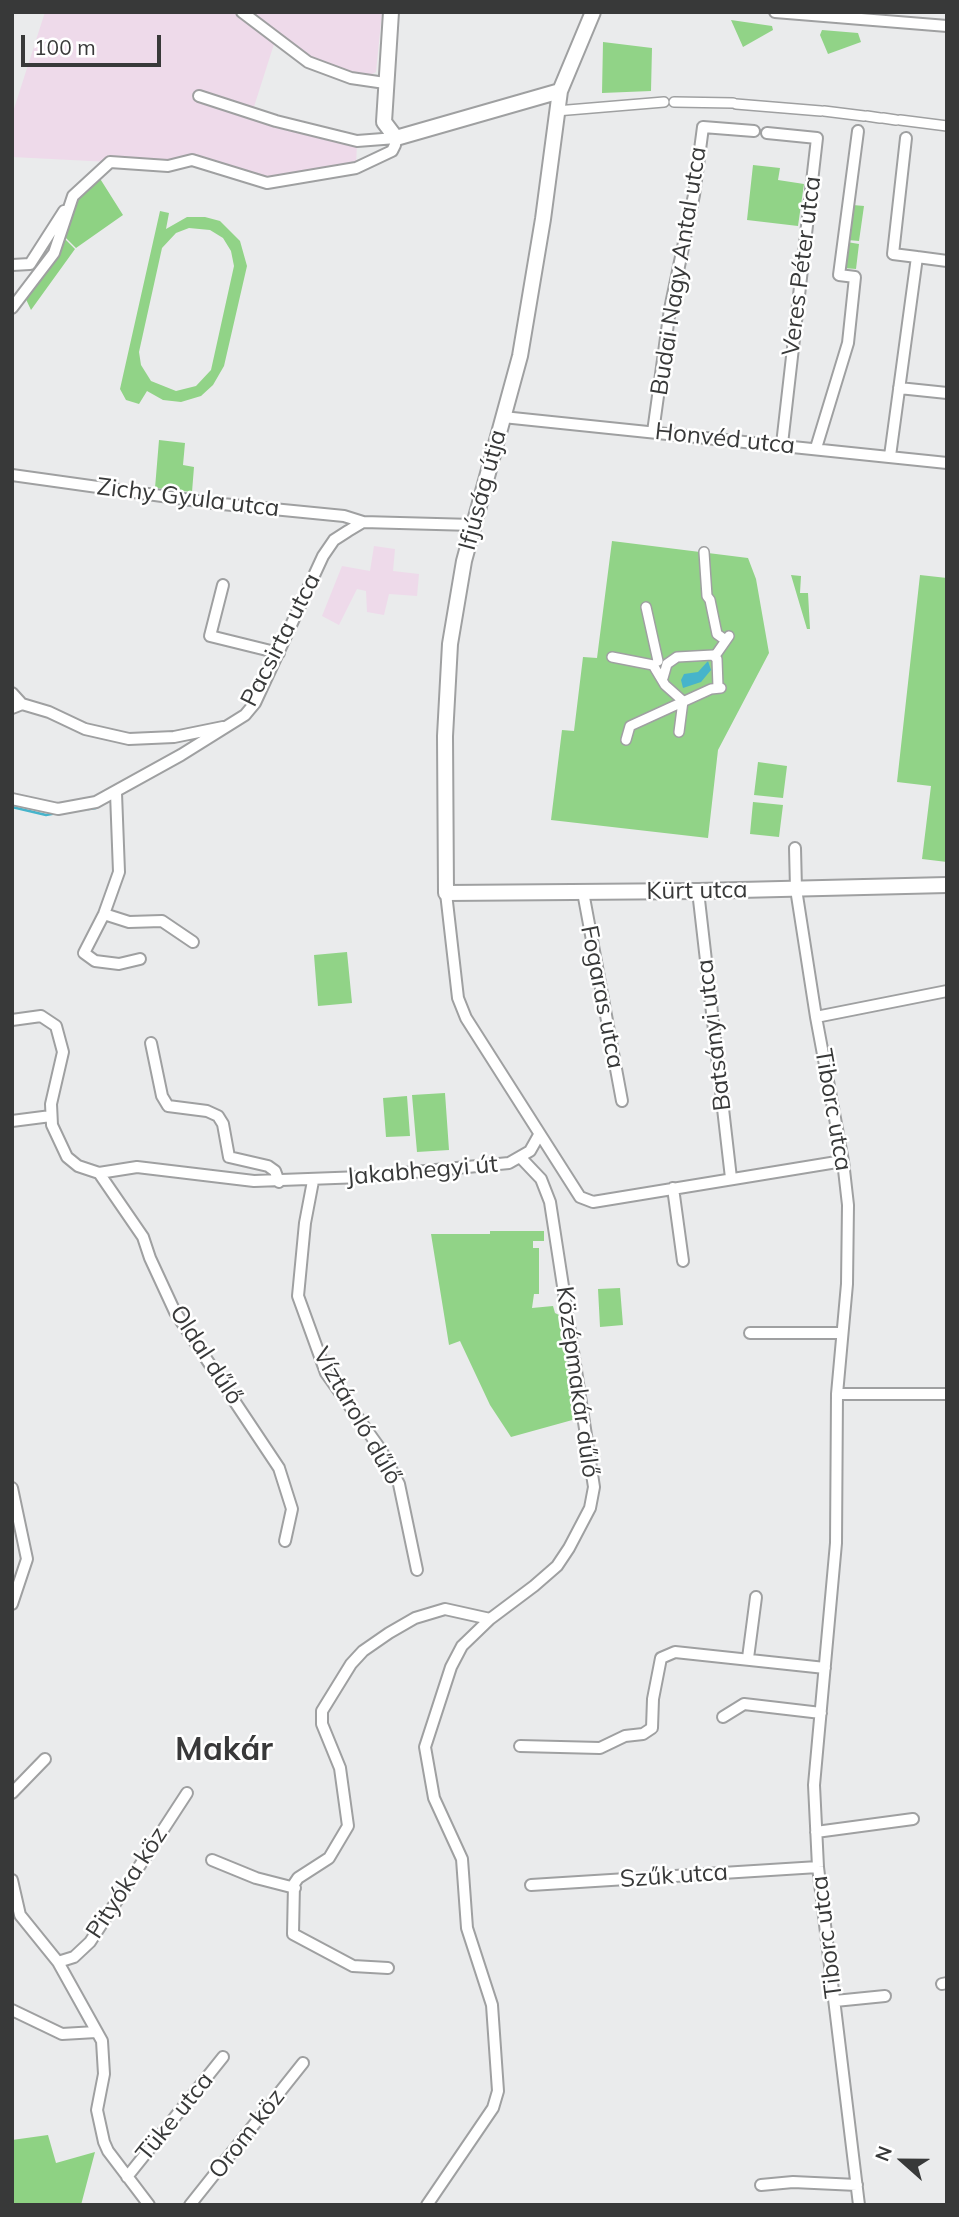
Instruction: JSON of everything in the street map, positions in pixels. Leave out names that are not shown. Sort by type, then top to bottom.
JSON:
[{"type":"street","points":[[243,12],[308,62],[351,78],[385,83]]},
{"type":"street","points":[[391,12],[384,122],[396,138]]},
{"type":"street","name":"Ifjúság útja","points":[[446,893],[444,736],[450,644],[473,525],[520,356],[560,91],[593,12]]},
{"type":"street","points":[[775,12],[947,26]]},
{"type":"street","points":[[199,96],[276,121],[357,141],[396,138],[560,91]]},
{"type":"street","points":[[556,111],[669,102],[734,103],[947,126]]},
{"type":"street","name":"Budai Nagy Antal utca","points":[[653,432],[670,309],[694,195],[703,127],[754,131]]},
{"type":"street","points":[[816,448],[848,343],[855,277],[839,275],[858,131]]},
{"type":"street","name":"Veres Péter utca","points":[[767,133],[817,138],[782,444]]},
{"type":"street","points":[[12,265],[30,264],[73,196],[110,162],[168,166],[192,160],[267,183],[356,168],[392,151],[396,138]]},
{"type":"street","points":[[906,138],[893,254],[947,261]]},
{"type":"street","points":[[12,308],[54,253],[73,196]]},
{"type":"street","points":[[890,456],[917,257]]},
{"type":"street","points":[[899,388],[947,393]]},
{"type":"street","name":"Honvéd utca","points":[[503,417],[947,463]]},
{"type":"street","name":"Zichy Gyula utca","points":[[12,475],[212,503],[344,516],[363,522]]},
{"type":"street","points":[[344,516],[348,531]]},
{"type":"street","points":[[363,522],[473,525]]},
{"type":"street","name":"Pacsirta utca","points":[[12,799],[58,809],[96,802],[116,793],[244,715],[255,704],[323,556],[334,540],[363,522]]},
{"type":"street","points":[[626,740],[629,727],[671,706],[720,688],[715,656],[726,638],[717,634],[707,596],[704,552]]},
{"type":"street","points":[[223,585],[210,636],[279,653]]},
{"type":"street","points":[[646,607],[663,678],[683,701]]},
{"type":"street","points":[[612,657],[659,664],[677,657],[715,656]]},
{"type":"street","points":[[671,706],[672,691]]},
{"type":"street","points":[[12,693],[17,706],[85,729],[129,739],[174,737],[225,726]]},
{"type":"street","points":[[679,732],[683,701]]},
{"type":"street","points":[[116,793],[119,872],[104,914],[84,953],[95,961],[120,964],[140,958]]},
{"type":"street","name":"Tiborc utca","points":[[794,848],[796,889],[816,1017],[844,1161],[848,1205],[847,1284],[837,1394],[836,1543],[814,1785],[818,1867],[859,2205]]},
{"type":"street","name":"Kürt utca","points":[[446,893],[947,885]]},
{"type":"street","name":"Batsányi utca","points":[[698,891],[731,1178]]},
{"type":"street","name":"Fogaras utca","points":[[583,892],[622,1101]]},
{"type":"street","points":[[446,893],[462,1008],[483,1048],[580,1197],[593,1202],[844,1161]]},
{"type":"street","points":[[104,914],[129,922],[162,921],[193,942]]},
{"type":"street","points":[[816,1017],[947,990]]},
{"type":"street","points":[[12,1020],[46,1017],[56,1026],[61,1036],[63,1052],[51,1116],[57,1138],[67,1157],[78,1166],[99,1173]]},
{"type":"street","points":[[150,1043],[162,1096],[168,1106],[208,1111],[218,1116],[223,1124],[229,1157],[268,1166],[275,1171],[279,1182]]},
{"type":"street","points":[[12,1121],[51,1116]]},
{"type":"street","name":"Jakabhegyi út","points":[[99,1173],[137,1167],[279,1182],[313,1181],[509,1163],[530,1151],[539,1135]]},
{"type":"street","name":"Középmakár dűlő","points":[[427,2205],[493,2108],[498,2091],[492,2005],[467,1928],[462,1859],[434,1798],[425,1746],[450,1667],[462,1646],[490,1619],[557,1566],[590,1508],[594,1487],[550,1202],[541,1179],[521,1158]]},
{"type":"street","name":"Oldal dűlő","points":[[99,1173],[144,1237],[150,1258],[175,1312],[279,1468],[292,1509],[285,1541]]},
{"type":"street","name":"Víztároló dűlő","points":[[313,1181],[298,1296],[326,1373],[381,1450],[399,1484],[417,1570]]},
{"type":"street","points":[[673,1188],[683,1261]]},
{"type":"street","points":[[750,1333],[842,1333]]},
{"type":"street","points":[[837,1394],[947,1394]]},
{"type":"street","points":[[12,1488],[27,1559],[12,1604]]},
{"type":"street","points":[[748,1658],[756,1597]]},
{"type":"street","points":[[388,1968],[353,1966],[293,1934],[298,1878],[328,1858],[348,1826],[340,1769],[321,1718],[351,1664],[362,1651],[389,1633],[435,1610],[454,1610],[490,1619]]},
{"type":"street","points":[[520,1746],[600,1748],[625,1736],[643,1734],[652,1728],[653,1699],[661,1658],[675,1651],[825,1668]]},
{"type":"street","points":[[723,1717],[744,1704],[821,1713]]},
{"type":"street","points":[[12,1793],[46,1759]]},
{"type":"street","name":"Pityóka köz","points":[[58,1962],[74,1957],[90,1942],[187,1793]]},
{"type":"street","points":[[816,1832],[913,1819]]},
{"type":"street","points":[[212,1860],[256,1878],[295,1888]]},
{"type":"street","name":"Szűk utca","points":[[531,1885],[818,1867]]},
{"type":"street","points":[[12,1880],[20,1915],[58,1962],[96,2032],[105,2056],[97,2110],[108,2151],[149,2205]]},
{"type":"street","points":[[835,2001],[885,1996]]},
{"type":"street","points":[[12,2011],[62,2034],[96,2032]]},
{"type":"street","name":"Tüke utca","points":[[127,2177],[223,2057]]},
{"type":"street","name":"Orom köz","points":[[190,2205],[303,2063]]},
{"type":"street","points":[[761,2185],[793,2182],[857,2185]]},
{"type":"shaded area","points":[[45,12],[234,12],[274,44],[252,113],[357,141],[356,168],[267,183],[192,160],[110,162],[12,157],[12,115]]},
{"type":"shaded area","points":[[252,12],[382,12],[376,72],[367,77],[311,57],[296,49]]},
{"type":"shaded area","points":[[374,546],[395,549],[393,571],[419,574],[417,596],[389,594],[384,615],[367,612],[366,591],[357,589],[339,625],[322,616],[342,566],[370,571]]},
{"type":"green space","points":[[731,20],[772,26],[773,30],[743,47]]},
{"type":"green space","points":[[822,30],[858,33],[861,42],[828,54],[820,35]]},
{"type":"green space","points":[[603,42],[652,48],[651,91],[602,93]]},
{"type":"green space","points":[[753,165],[780,168],[778,180],[804,184],[798,226],[747,220]]},
{"type":"green space","points":[[99,177],[123,215],[76,248],[63,235],[76,197]]},
{"type":"green space","points":[[853,205],[864,206],[859,241],[848,240]]},
{"type":"green space","points":[[160,211],[169,213],[166,229],[187,217],[205,217],[220,221],[240,241],[247,266],[224,366],[213,385],[201,396],[181,402],[163,400],[147,391],[139,404],[126,400],[120,389]],"holes":[[[189,228],[210,230],[223,238],[231,251],[234,266],[211,370],[196,386],[176,391],[151,381],[141,365],[139,352],[162,248],[176,233]]]},
{"type":"green space","points":[[62,236],[75,249],[31,310],[24,295]]},
{"type":"green space","points":[[847,242],[859,244],[856,269],[844,268]]},
{"type":"green space","points":[[159,440],[185,443],[183,465],[194,467],[192,492],[155,488]]},
{"type":"green space","points":[[612,541],[748,558],[756,579],[769,653],[718,750],[708,838],[551,820],[562,730],[574,731],[583,657],[597,658]]},
{"type":"green space","points":[[791,575],[801,576],[800,593],[808,593],[810,629],[807,629]]},
{"type":"green space","points":[[920,575],[947,578],[947,862],[922,859],[931,786],[897,782]]},
{"type":"green space","points":[[758,762],[787,766],[783,798],[754,795]]},
{"type":"green space","points":[[753,802],[783,805],[779,837],[750,834]]},
{"type":"green space","points":[[347,952],[352,1003],[318,1006],[314,955]]},
{"type":"green space","points":[[445,1093],[449,1150],[417,1152],[412,1095]]},
{"type":"green space","points":[[407,1096],[410,1136],[386,1137],[383,1098]]},
{"type":"green space","points":[[490,1231],[544,1231],[544,1241],[533,1241],[533,1248],[539,1248],[539,1294],[534,1294],[532,1308],[553,1306],[555,1313],[559,1315],[576,1419],[511,1437],[490,1405],[460,1341],[449,1345],[431,1234],[490,1234]]},
{"type":"green space","points":[[620,1288],[623,1325],[600,1327],[598,1289]]},
{"type":"green space","points":[[48,2135],[56,2163],[95,2152],[81,2205],[12,2205],[12,2140]]},
{"type":"water","points":[[708,661],[711,670],[701,682],[683,688],[681,680],[684,674],[698,672]]},
{"type":"waterway","points":[[12,807],[46,815],[57,813]]},
{"type":"waterway","points":[[88,809],[96,808]]},
{"type":"district","name":"Makár","points":[[224,1750]]}]
